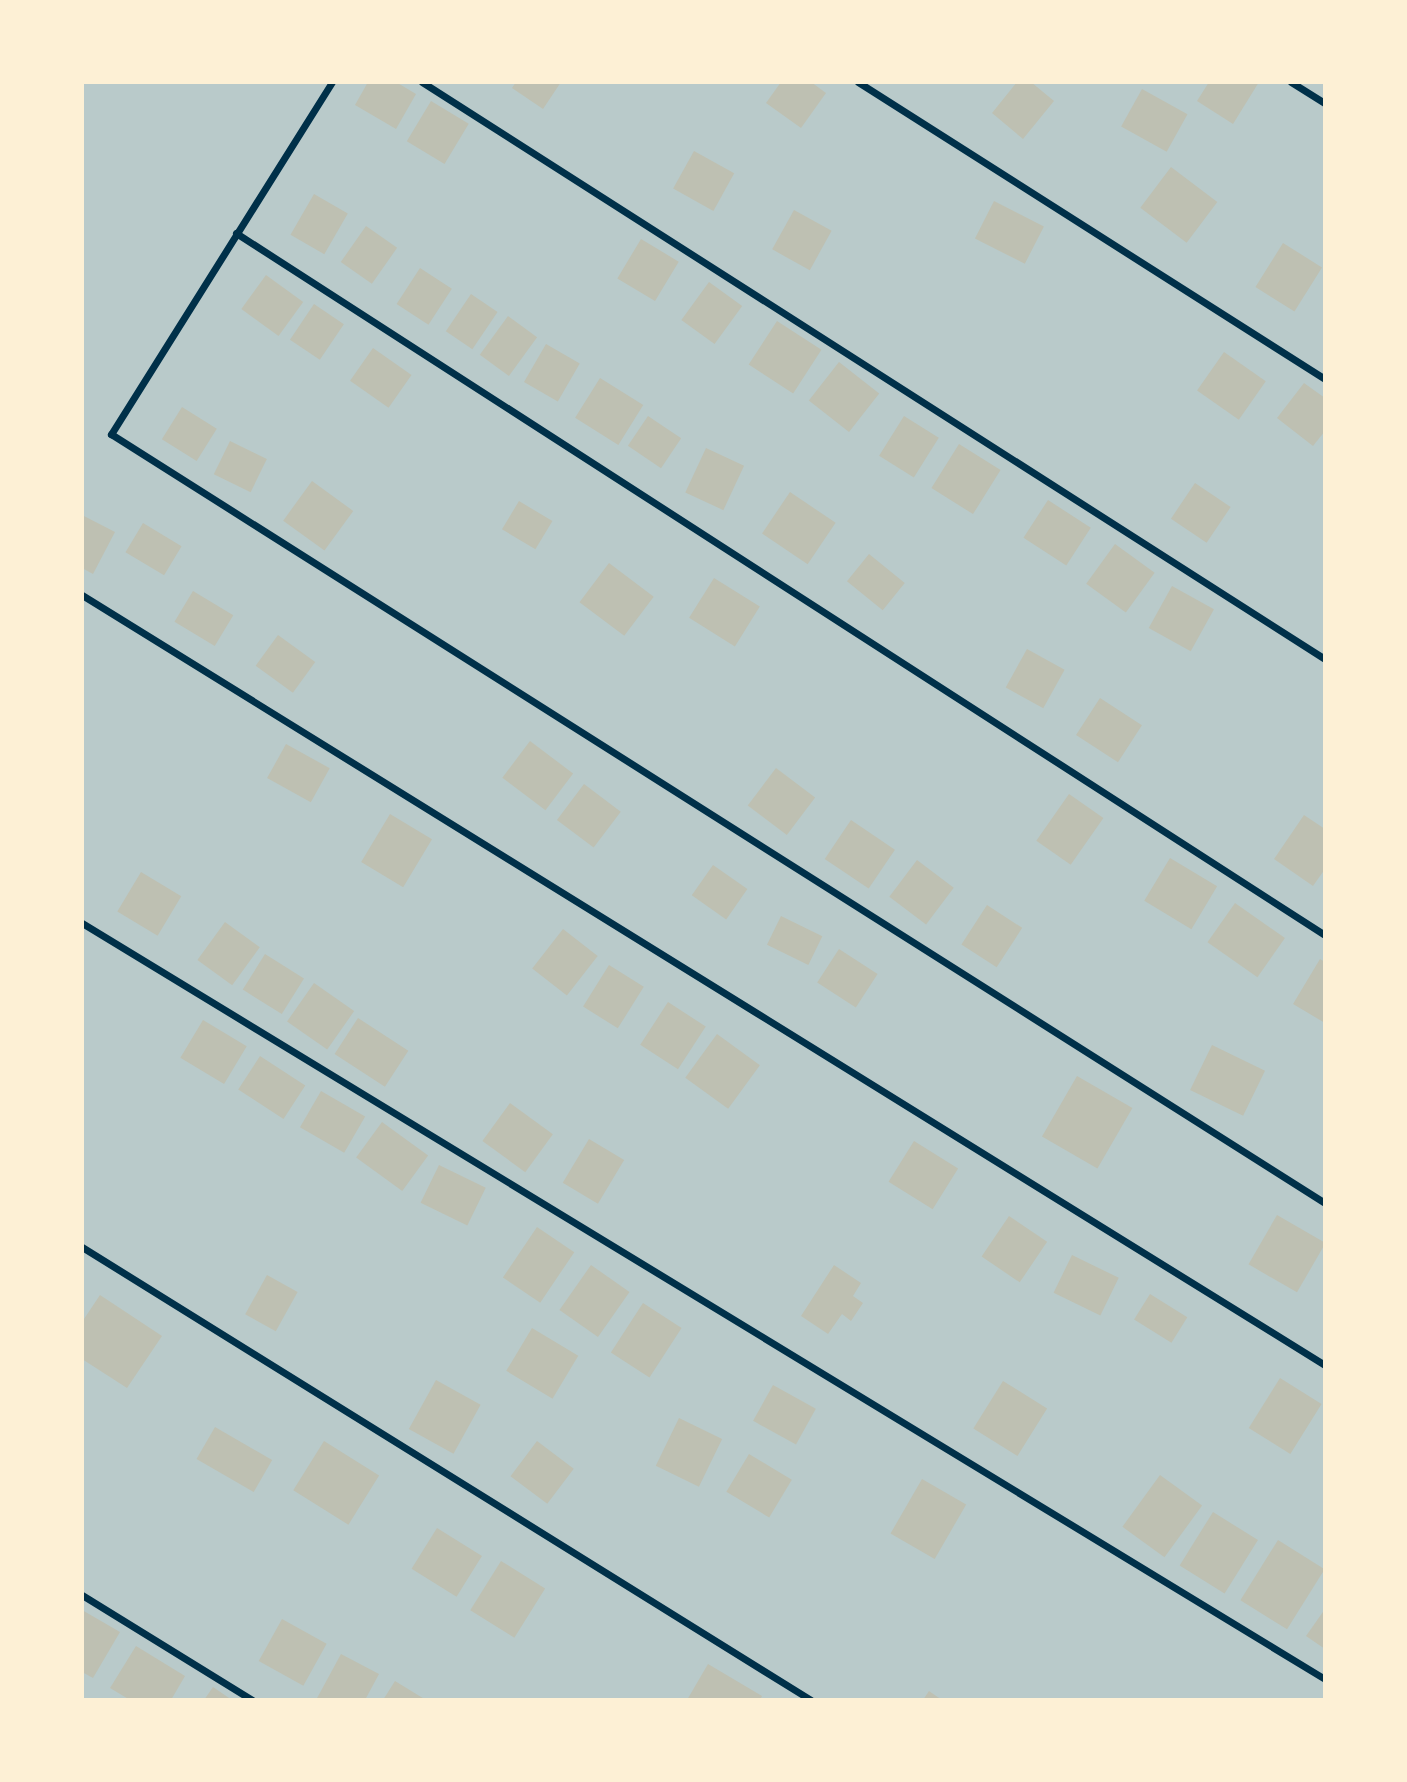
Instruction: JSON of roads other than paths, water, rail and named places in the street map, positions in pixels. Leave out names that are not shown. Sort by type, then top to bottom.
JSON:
[{"type":"street","points":[[332,82],[111,434],[1325,1203]]},
{"type":"street","points":[[422,82],[1325,659]]},
{"type":"street","points":[[858,82],[1325,379]]},
{"type":"street","points":[[1291,82],[1325,103]]},
{"type":"street","points":[[236,233],[1325,935]]},
{"type":"street","points":[[82,595],[1325,1365]]},
{"type":"street","points":[[82,923],[1325,1679]]},
{"type":"street","points":[[82,1247],[811,1700]]},
{"type":"street","points":[[82,1595],[252,1700]]}]
